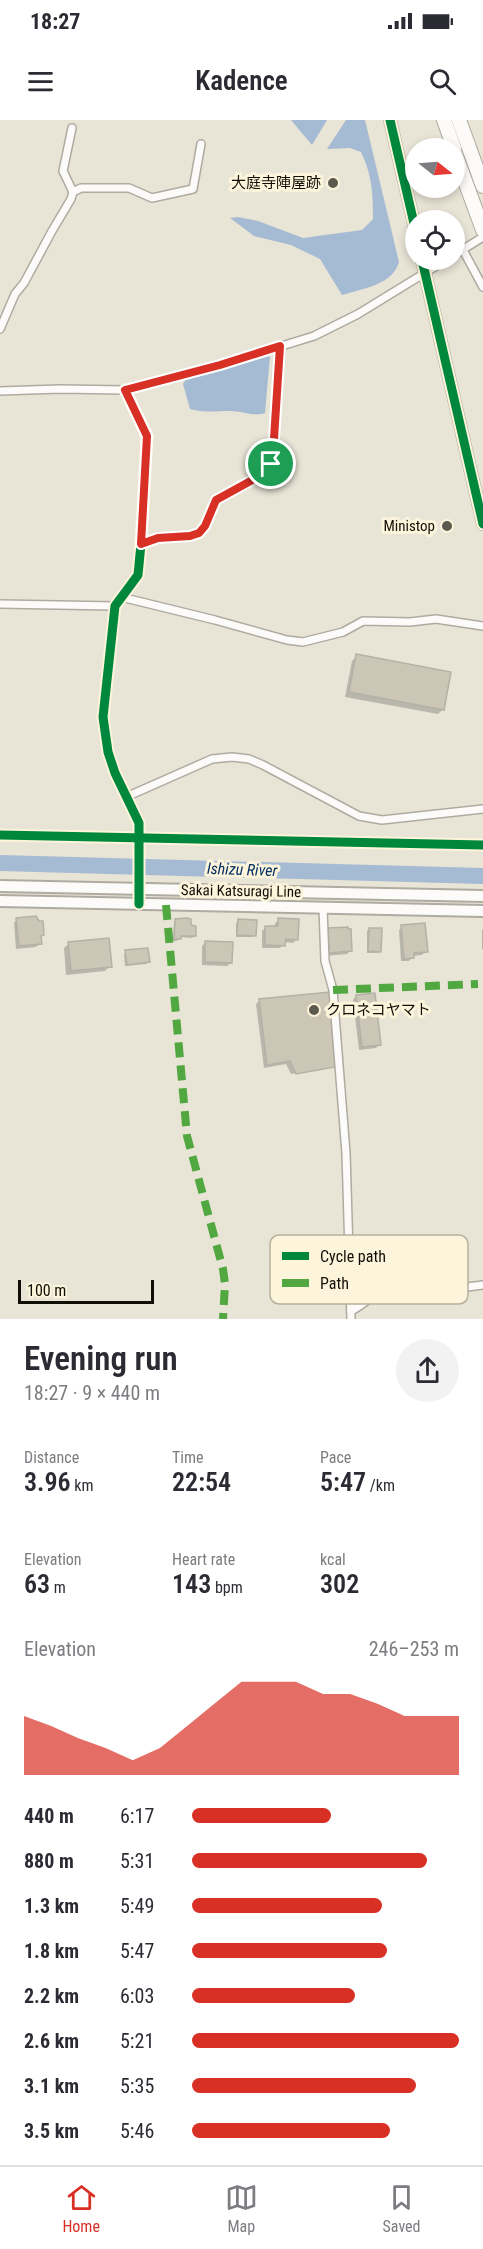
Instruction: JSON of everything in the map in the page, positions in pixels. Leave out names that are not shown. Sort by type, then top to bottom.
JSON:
[{"type":"highway","points":[[444,120],[450,138]]},
{"type":"highway","points":[[459,120],[483,186]]},
{"type":"highway","points":[[465,180],[483,230]]},
{"type":"main road","points":[[390,120],[411,210]]},
{"type":"main road","points":[[425,272],[483,524]]},
{"type":"main road","name":"Sakai Katsuragi Line","points":[[0,886],[140,884],[483,896]]},
{"type":"main road","name":"Sakai Katsuragi Line","points":[[0,901],[483,911]]},
{"type":"street","points":[[0,329],[15,294],[24,284],[51,231],[72,199],[73,192],[63,171],[72,128]]},
{"type":"street","points":[[73,192],[81,188],[129,189],[152,198],[193,189],[201,144]]},
{"type":"street","points":[[465,249],[483,237]]},
{"type":"street","points":[[465,254],[483,287]]},
{"type":"street","points":[[0,391],[60,388],[125,390],[220,365],[314,336],[358,314],[428,270]]},
{"type":"street","points":[[141,544],[158,538],[190,536],[199,533],[205,526],[216,500],[270,468],[273,454],[280,346]]},
{"type":"street","points":[[125,390],[147,436],[141,544],[138,574],[115,606],[103,726],[108,752],[139,824],[139,904]]},
{"type":"street","points":[[121,597],[287,640],[303,642],[343,632],[363,621],[410,622],[436,619],[483,626]]},
{"type":"street","points":[[0,604],[115,606]]},
{"type":"street","points":[[126,797],[212,759],[232,757],[249,759],[263,765],[359,816],[382,820],[483,810]]},
{"type":"street","points":[[0,835],[483,845]]},
{"type":"street","points":[[323,908],[325,961],[333,990],[345,1153],[348,1235]]},
{"type":"street","points":[[468,1287],[483,1285]]},
{"type":"street","points":[[351,1315],[365,1304]]},
{"type":"water","points":[[291,120],[327,120],[312,145]]},
{"type":"water","points":[[346,120],[365,120],[399,262],[396,270],[383,281],[342,295],[320,259],[291,245],[254,236],[230,218],[238,217],[258,221],[303,238],[362,230],[373,219],[371,184],[365,160],[361,152],[350,148],[327,149]]},
{"type":"water","points":[[270,356],[265,413],[190,409],[183,384],[186,379]]},
{"type":"building","points":[[356,654],[451,672],[444,710],[349,692]]},
{"type":"building","points":[[36,916],[39,921],[43,921],[42,944],[19,946],[16,918]]},
{"type":"building","points":[[278,918],[299,919],[298,940],[286,939],[285,946],[265,945],[265,926],[278,926]]},
{"type":"building","points":[[175,919],[191,919],[191,925],[196,926],[196,936],[181,936],[181,939],[174,939]]},
{"type":"building","points":[[238,919],[257,920],[256,936],[237,935]]},
{"type":"building","points":[[425,923],[428,952],[414,953],[414,958],[404,959],[401,925]]},
{"type":"building","points":[[348,927],[351,929],[352,951],[329,953],[328,928]]},
{"type":"building","points":[[369,928],[382,928],[381,952],[368,951]]},
{"type":"building","points":[[109,938],[112,967],[71,971],[68,942]]},
{"type":"building","points":[[205,941],[233,942],[232,963],[205,962]]},
{"type":"building","points":[[148,948],[150,962],[127,965],[125,950]]},
{"type":"building","name":"クロネコヤマト","points":[[330,992],[335,1067],[296,1074],[290,1061],[267,1065],[259,999]]},
{"type":"building","points":[[375,993],[381,1045],[362,1047],[356,995]]},
{"type":"waterway","name":"Ishizu River","points":[[0,863],[483,876]]},
{"type":"marked path","points":[[166,905],[187,1136],[223,1269],[225,1284],[223,1319]]},
{"type":"marked path","points":[[333,990],[478,984]]},
{"type":"cycle path","points":[[390,120],[411,210]]},
{"type":"cycle path","points":[[424,270],[483,524]]},
{"type":"cycle path","points":[[125,390],[147,436],[141,544],[138,575],[115,606],[103,717],[108,752],[115,773],[139,823],[139,904]]},
{"type":"cycle path","points":[[0,835],[483,845]]},
{"type":"place","name":"大庭寺陣屋跡","points":[[333,183]]},
{"type":"place","name":"Ministop","points":[[447,526]]},
{"type":"place","name":"クロネコヤマト","points":[[314,1010]]},
{"type":"route","points":[[280,346],[271,464],[265,473],[216,500],[205,526],[199,533],[190,536],[158,538],[141,544],[147,436],[125,390],[220,365],[280,346]]}]
